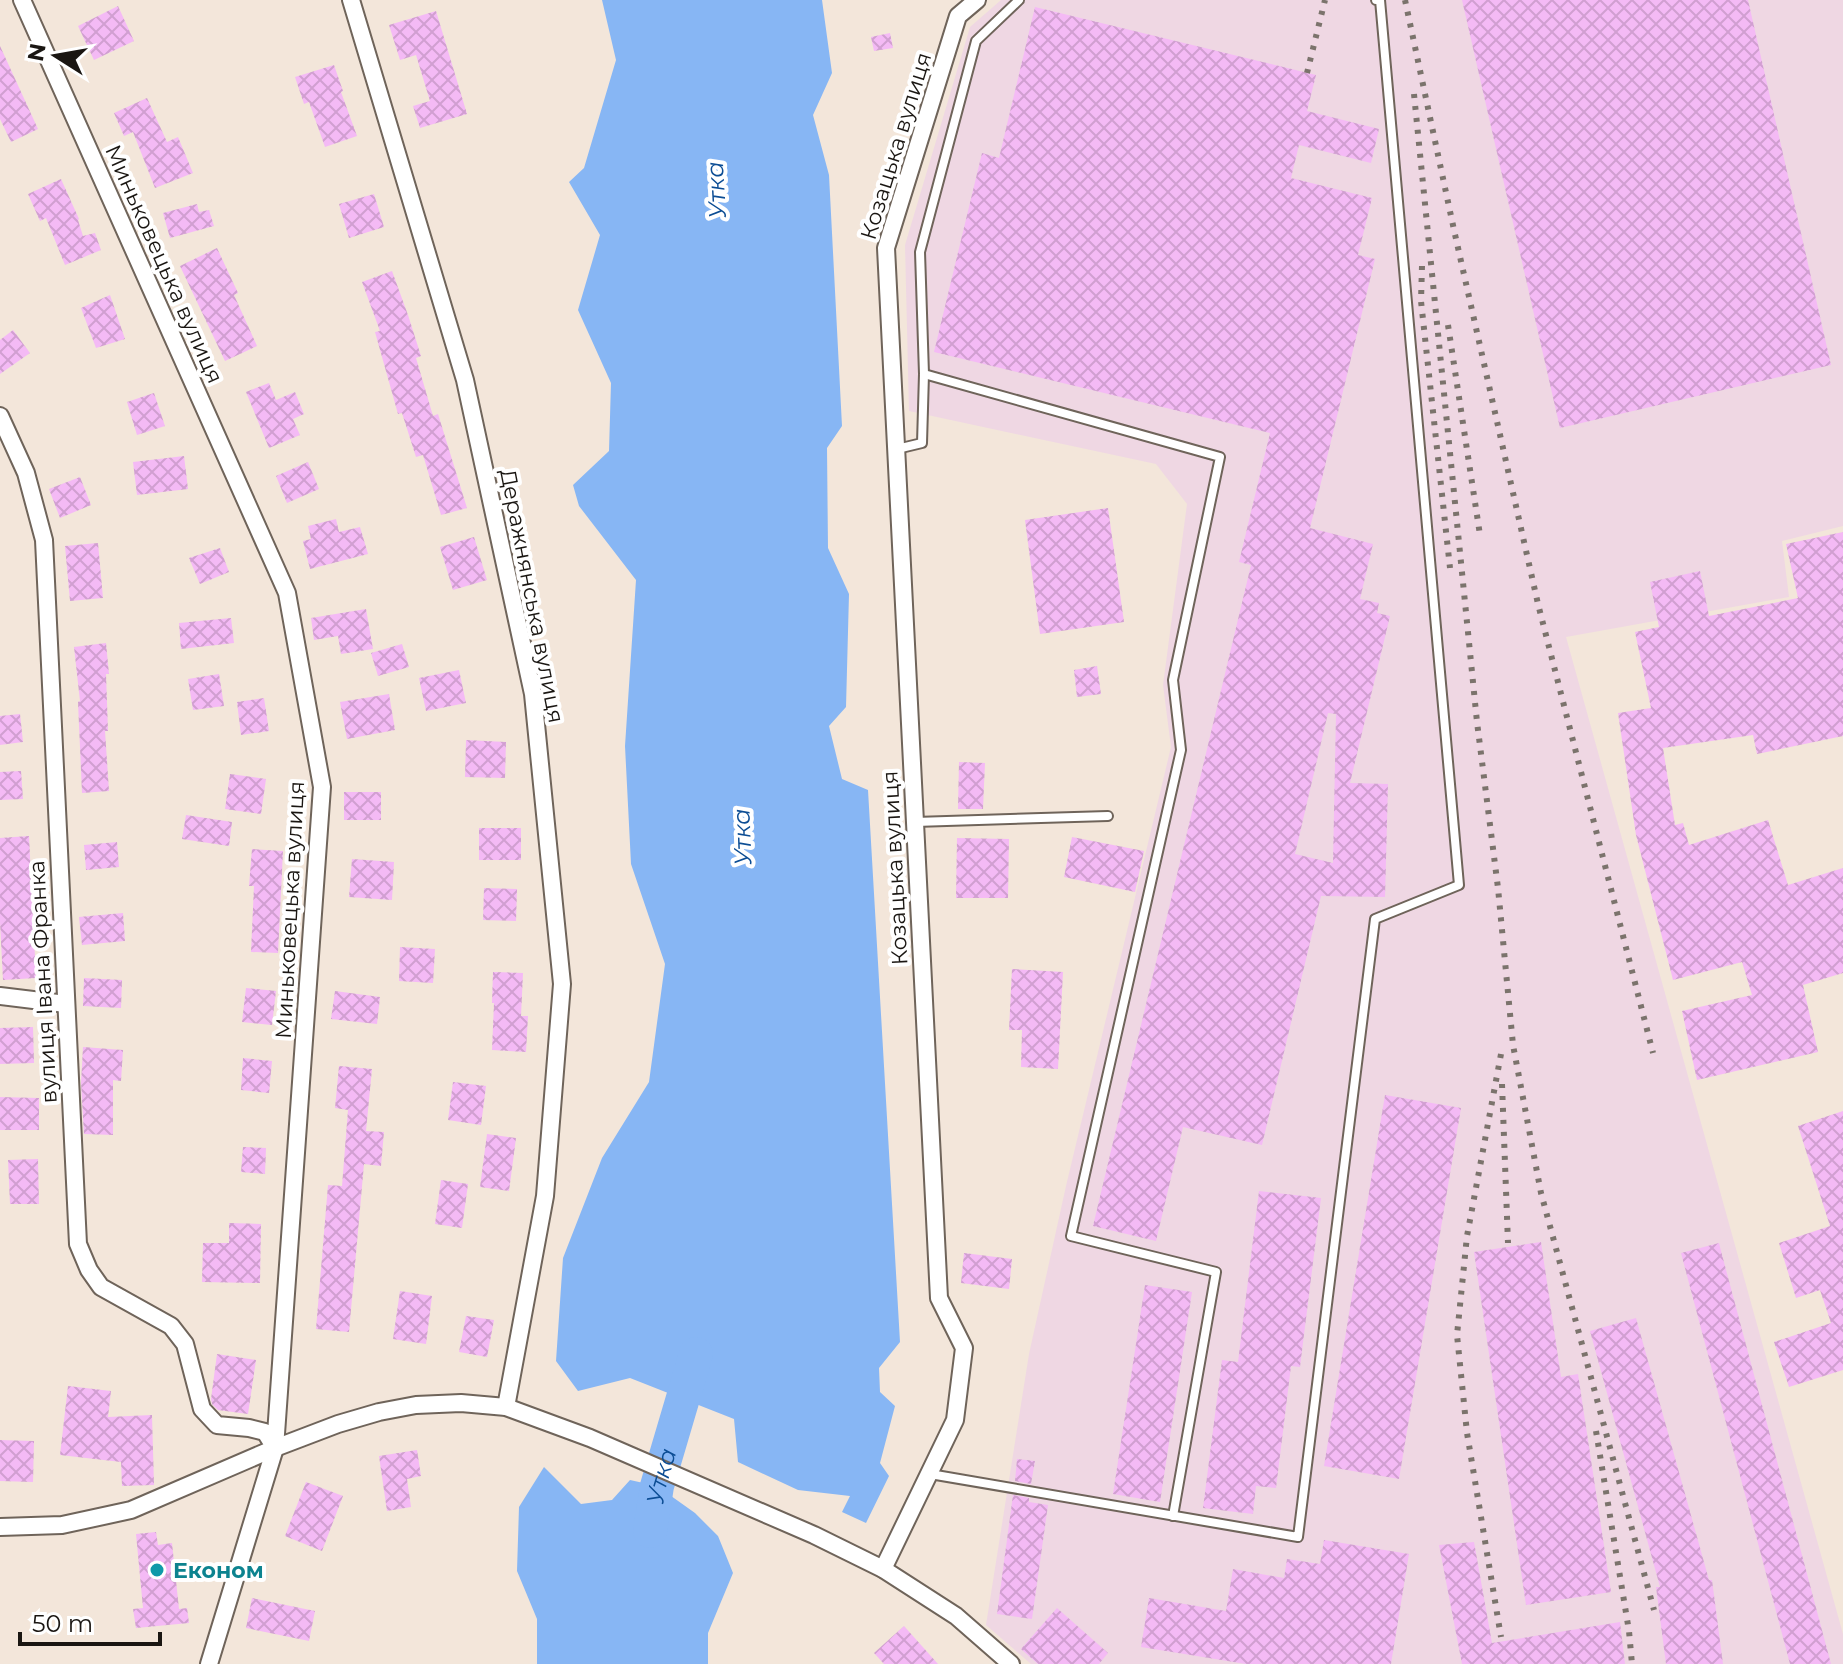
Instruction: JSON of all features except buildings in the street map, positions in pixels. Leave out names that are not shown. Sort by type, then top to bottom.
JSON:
[{"type":"street","name":"Миньковецька вулиця","points":[[22,0],[287,593],[322,787],[275,1448],[209,1664]]},
{"type":"street","name":"Деражнянська вулиця","points":[[351,0],[465,380],[533,694],[562,984],[545,1196],[506,1407]]},
{"type":"street","name":"Козацька вулиця","points":[[883,1569],[955,1420],[964,1348],[939,1298],[886,248],[958,16],[977,0]]},
{"type":"street","name":"вулиця Івана Франка","points":[[0,416],[26,473],[44,540],[78,1244],[89,1270],[101,1287],[171,1326],[185,1344],[202,1409],[217,1425],[265,1432],[275,1448]]},
{"type":"street","points":[[0,996],[66,1004]]},
{"type":"street","points":[[0,1527],[62,1525],[131,1510],[275,1448],[379,1412],[461,1403],[506,1407],[590,1438],[814,1535],[883,1569],[956,1616],[1011,1664]]},
{"type":"lane","points":[[896,449],[922,443],[924,374],[920,252],[976,41],[1019,0]]},
{"type":"lane","points":[[929,1474],[1298,1537],[1375,919],[1459,885],[1380,0],[1376,0]]},
{"type":"lane","points":[[924,374],[1220,457],[1173,680],[1181,750],[1071,1236],[1216,1272],[1173,1516]]},
{"type":"lane","points":[[915,822],[1108,816]]},
{"type":"shaded area","points":[[1001,0],[1843,0],[1843,526],[1782,541],[1789,597],[1566,637],[1843,1634],[1843,1664],[1031,1664],[986,1625],[1029,1354],[1171,747],[1163,685],[1187,504],[1156,464],[909,411],[905,245],[970,27]]},
{"type":"water","points":[[602,0],[822,0],[832,73],[813,115],[829,175],[842,426],[827,448],[828,548],[849,594],[846,707],[829,726],[842,779],[868,790],[900,1342],[879,1368],[880,1392],[895,1406],[880,1463],[889,1476],[866,1523],[842,1512],[850,1496],[798,1490],[738,1462],[734,1419],[630,1378],[578,1391],[556,1361],[563,1258],[602,1158],[649,1082],[665,964],[631,864],[625,746],[636,580],[579,506],[573,485],[609,451],[611,383],[578,310],[600,235],[569,182],[584,168],[616,60]]},
{"type":"water","points":[[544,1467],[581,1504],[612,1500],[630,1480],[657,1486],[695,1513],[718,1536],[733,1573],[708,1633],[708,1664],[537,1664],[537,1619],[517,1571],[519,1507]]},
{"type":"waterway","name":"Утка","points":[[650,1531],[657,1486],[696,1354]]},
{"type":"railway","points":[[1307,73],[1325,0]]},
{"type":"railway","points":[[1405,0],[1538,604],[1653,1053]]},
{"type":"railway","points":[[1414,94],[1513,1045],[1541,1193],[1654,1610]]},
{"type":"railway","points":[[1422,266],[1421,301],[1450,568]]},
{"type":"railway","points":[[1448,325],[1480,535]]},
{"type":"railway","points":[[1501,1054],[1467,1236],[1457,1335],[1467,1433],[1501,1637]]},
{"type":"railway","points":[[1502,1084],[1508,1243]]},
{"type":"railway","points":[[1596,1431],[1632,1664]]},
{"type":"place","name":"Економ","points":[[157,1570]]}]
